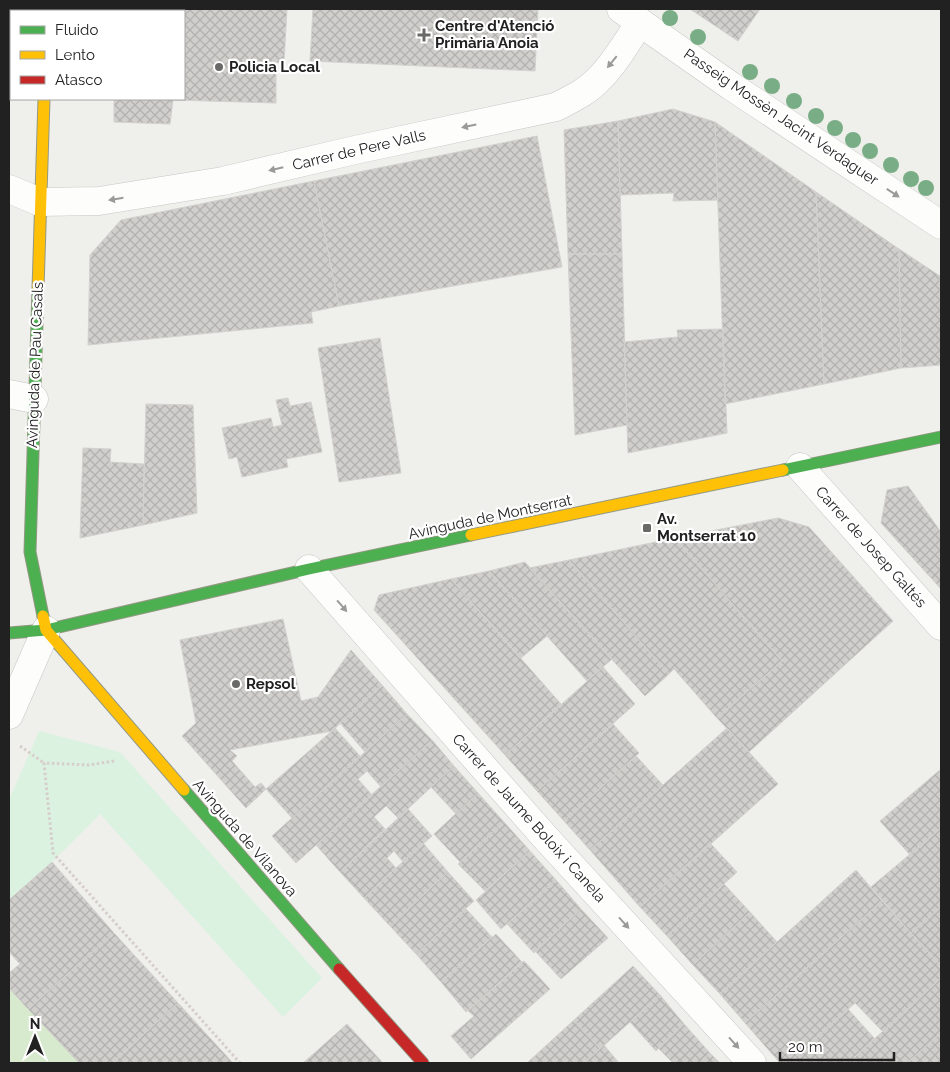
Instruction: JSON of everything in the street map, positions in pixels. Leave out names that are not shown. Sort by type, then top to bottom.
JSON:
[{"type":"street","name":"Carrer de Pere Valls","points":[[40,202],[99,201],[223,181],[364,148],[556,107],[579,95],[598,80],[621,52],[630,15]]},
{"type":"street","name":"Passeig Mossèn Jacint Verdaguer","points":[[630,15],[730,86],[941,224]]},
{"type":"street","name":"Avinguda de Pau Casals","points":[[44,100],[40,202],[22,397],[30,552],[46,630]]},
{"type":"street","points":[[9,189],[40,202]]},
{"type":"street","name":"Avinguda de Montserrat","points":[[9,633],[46,630],[310,569],[941,437]]},
{"type":"street","name":"Carrer de Josep Galtés","points":[[800,467],[941,626]]},
{"type":"street","name":"Carrer de Jaume Boloix i Canela","points":[[310,569],[544,836],[752,1063]]},
{"type":"street","points":[[9,715],[46,630]]},
{"type":"street","name":"Avinguda de Vilanova","points":[[46,630],[423,1063]]},
{"type":"path","points":[[16,743],[44,763],[90,765],[116,761],[142,741]]},
{"type":"path","points":[[44,763],[53,853],[240,1063]]},
{"type":"green space","points":[[39,731],[120,752],[322,978],[283,1017],[100,814],[52,862],[9,900],[9,800]]},
{"type":"green space","points":[[9,988],[79,1063],[9,1063]]},
{"type":"building","name":"Policia Local","points":[[287,9],[284,63],[253,61],[256,70],[276,72],[276,103],[173,100],[185,100],[185,10],[129,10]]},
{"type":"building","name":"Centre d'Atenció Primària Anoia","points":[[313,9],[538,9],[535,71],[310,61]]},
{"type":"building","points":[[690,9],[760,9],[738,41]]},
{"type":"building","name":"Policia Local","points":[[114,100],[173,100],[170,124],[114,122]]},
{"type":"building","points":[[673,109],[715,122],[718,200],[673,201],[674,193],[620,195],[618,121]]},
{"type":"building","points":[[618,121],[622,254],[568,254],[564,130]]},
{"type":"building","points":[[715,122],[816,192],[824,384],[725,404]]},
{"type":"building","points":[[537,136],[562,267],[339,306],[314,181]]},
{"type":"building","points":[[314,181],[339,306],[311,312],[313,323],[88,345],[90,255],[121,220]]},
{"type":"building","points":[[816,192],[899,249],[901,368],[824,384]]},
{"type":"building","points":[[899,249],[940,276],[941,365],[901,368]]},
{"type":"building","points":[[568,254],[622,254],[627,425],[575,435]]},
{"type":"building","points":[[723,329],[727,433],[628,453],[624,342],[678,337],[677,330]]},
{"type":"building","points":[[380,338],[401,473],[339,482],[318,348]]},
{"type":"building","points":[[288,398],[290,406],[311,402],[322,452],[286,459],[288,467],[242,477],[237,457],[229,459],[222,428],[271,418],[273,427],[282,425],[276,400]]},
{"type":"building","points":[[146,404],[193,405],[197,513],[143,525]]},
{"type":"building","points":[[83,448],[111,449],[110,462],[144,464],[143,525],[80,538]]},
{"type":"building","points":[[908,486],[941,532],[941,589],[881,523],[887,490]]},
{"type":"building","points":[[778,518],[809,527],[893,621],[749,752],[717,718],[782,661],[675,538]]},
{"type":"building","points":[[675,538],[782,661],[717,718],[674,669],[669,674],[569,560]]},
{"type":"building","points":[[569,560],[669,674],[645,696],[529,568]]},
{"type":"building","points":[[525,562],[612,659],[587,681],[489,571]]},
{"type":"building","points":[[489,571],[547,636],[521,658],[451,579]]},
{"type":"building","points":[[451,579],[561,704],[505,755],[374,610],[379,595]]},
{"type":"building","points":[[283,619],[301,701],[318,697],[351,650],[382,685],[332,731],[230,750],[237,756],[232,761],[255,787],[261,783],[266,789],[246,808],[182,736],[196,723],[180,640]]},
{"type":"building","points":[[603,667],[635,704],[537,791],[505,755]]},
{"type":"building","points":[[382,685],[407,714],[365,752],[340,723]]},
{"type":"building","points":[[407,714],[432,740],[381,787],[367,771],[358,779],[372,795],[296,863],[272,836]]},
{"type":"building","points":[[613,724],[639,753],[564,821],[537,791]]},
{"type":"building","points":[[335,728],[360,756],[292,818],[266,789]]},
{"type":"building","points":[[727,728],[778,784],[640,907],[590,850]]},
{"type":"building","points":[[432,740],[454,766],[398,818],[386,806],[374,817],[385,829],[340,872],[316,845]]},
{"type":"building","points":[[636,756],[663,785],[590,850],[564,821]]},
{"type":"building","points":[[454,766],[478,793],[456,814],[431,787]]},
{"type":"building","points":[[941,769],[941,828],[910,855],[880,821]]},
{"type":"building","points":[[478,793],[504,822],[460,862],[434,834]]},
{"type":"building","points":[[408,809],[432,836],[403,862],[394,851],[387,858],[396,868],[364,898],[340,872]]},
{"type":"building","points":[[504,822],[530,851],[485,891],[458,864]]},
{"type":"building","points":[[941,828],[941,907],[911,933],[871,887]]},
{"type":"building","points":[[423,843],[448,872],[390,926],[364,898]]},
{"type":"building","points":[[710,843],[737,872],[667,936],[640,907]]},
{"type":"building","points":[[530,851],[556,880],[501,929],[476,900]]},
{"type":"building","points":[[52,862],[114,933],[28,1009],[9,988],[9,973],[20,964],[9,952],[9,900]]},
{"type":"building","points":[[856,870],[882,901],[745,1023],[720,994]]},
{"type":"building","points":[[448,872],[474,901],[416,954],[390,926]]},
{"type":"building","points":[[556,880],[581,909],[534,953],[507,924]]},
{"type":"building","points":[[724,884],[750,912],[693,965],[667,936]]},
{"type":"building","points":[[882,901],[941,966],[941,978],[883,1032],[855,1003],[788,1063],[780,1063],[745,1023]]},
{"type":"building","points":[[941,907],[941,963],[940,965],[911,933]]},
{"type":"building","points":[[466,909],[492,937],[441,982],[416,954]]},
{"type":"building","points":[[581,909],[608,938],[561,979],[535,951]]},
{"type":"building","points":[[750,912],[777,942],[720,994],[693,965]]},
{"type":"building","points":[[114,933],[178,1003],[112,1063],[79,1063],[28,1009]]},
{"type":"building","points":[[496,934],[522,962],[466,1012],[441,982]]},
{"type":"building","points":[[524,961],[550,989],[471,1059],[451,1036],[474,1016],[468,1011]]},
{"type":"building","points":[[633,966],[660,995],[600,1049],[574,1020]]},
{"type":"building","points":[[941,978],[941,1033],[907,1063],[848,1063]]},
{"type":"building","points":[[660,995],[684,1024],[656,1051],[630,1022]]},
{"type":"building","points":[[178,1003],[233,1063],[112,1063]]},
{"type":"building","points":[[848,1009],[875,1039],[848,1063],[788,1063]]},
{"type":"building","points":[[574,1020],[600,1049],[584,1063],[527,1063]]},
{"type":"building","points":[[347,1024],[383,1063],[303,1063]]},
{"type":"building","points":[[684,1024],[710,1053],[700,1063],[673,1063],[658,1048]]},
{"type":"building","points":[[941,1033],[941,1063],[907,1063]]},
{"type":"building","points":[[604,1045],[619,1063],[584,1063],[600,1049]]},
{"type":"building","points":[[710,1053],[720,1063],[700,1063]]},
{"type":"traffic: fast","points":[[38,289],[30,552],[43,616]]},
{"type":"traffic: fast","points":[[783,470],[941,437]]},
{"type":"traffic: fast","points":[[9,633],[46,630],[309,569],[471,535]]},
{"type":"traffic: fast","points":[[184,790],[339,969]]},
{"type":"traffic: slow","points":[[38,289],[44,100]]},
{"type":"traffic: slow","points":[[471,535],[783,470]]},
{"type":"traffic: slow","points":[[43,616],[46,630],[184,790]]},
{"type":"traffic: jam","points":[[339,969],[423,1063]]},
{"type":"place","name":"Centre d'Atenció Primària Anoia","points":[[424,35]]},
{"type":"place","name":"Policia Local","points":[[219,67]]},
{"type":"place","name":"Av. Montserrat 10","points":[[647,528]]},
{"type":"place","name":"Repsol","points":[[236,684]]}]
